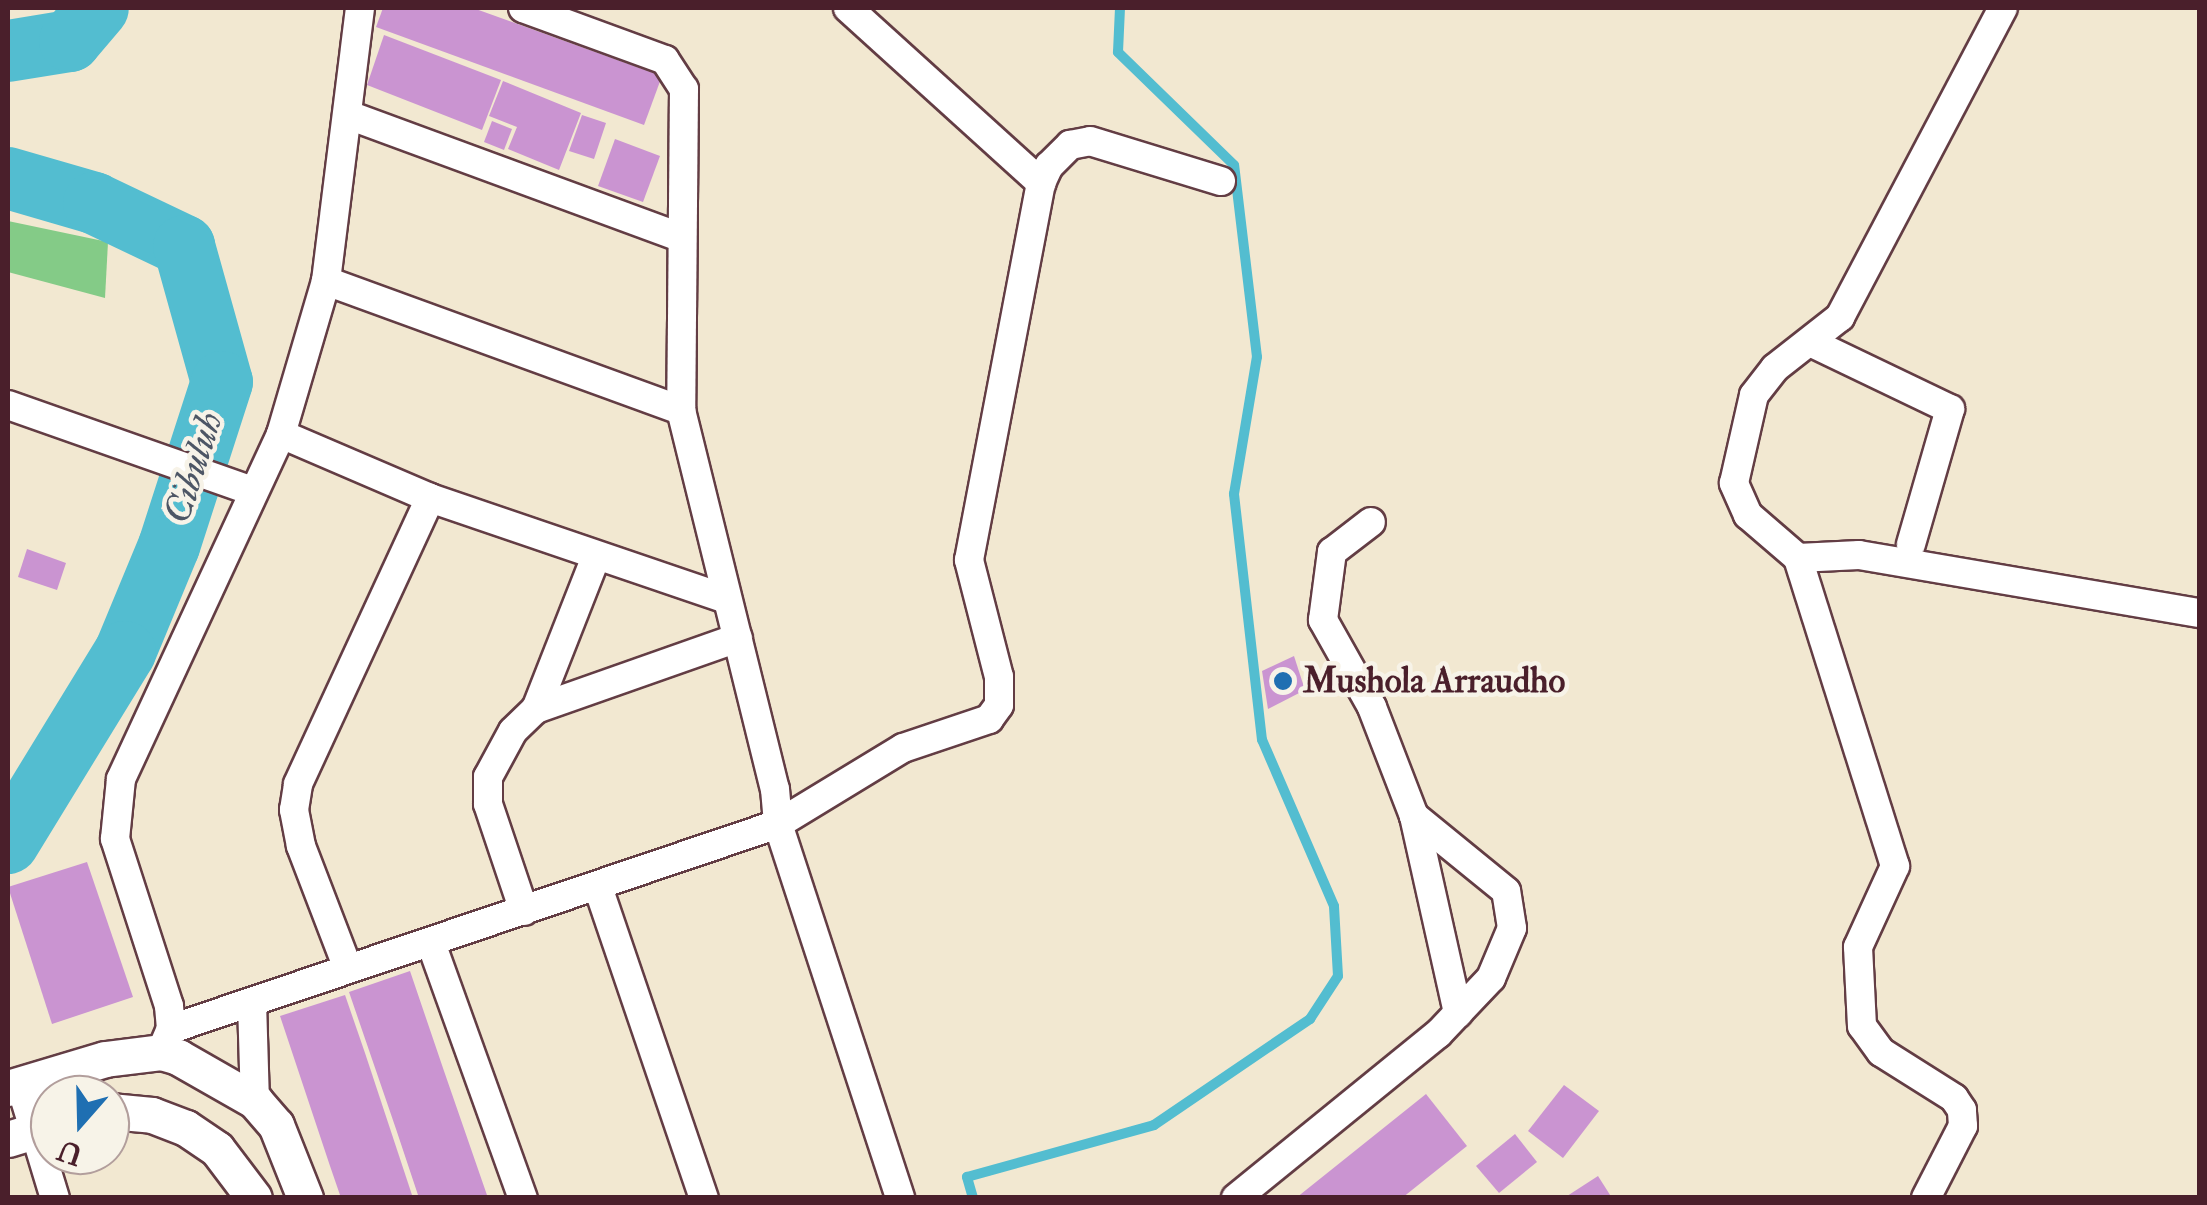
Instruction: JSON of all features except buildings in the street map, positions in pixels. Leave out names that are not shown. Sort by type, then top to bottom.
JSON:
[{"type":"street","points":[[166,1041],[169,1006],[114,839],[115,809],[121,778],[161,683],[280,434],[326,281],[351,116],[360,8]]},
{"type":"street","points":[[524,8],[652,54],[673,70],[684,88],[680,238],[682,410],[738,638],[778,824],[900,1198]]},
{"type":"street","points":[[848,8],[1040,183]]},
{"type":"street","points":[[1926,1198],[1963,1126],[1962,1110],[1954,1098],[1881,1052],[1862,1026],[1858,947],[1895,866],[1798,558],[1748,515],[1734,483],[1754,395],[1775,368],[1812,343],[1851,299],[2004,8]]},
{"type":"street","points":[[351,116],[680,238]]},
{"type":"street","points":[[30,1132],[14,1086],[166,1041],[252,1002],[347,966],[599,890],[778,824],[904,748],[988,719],[999,705],[999,677],[969,560],[1040,183],[1070,145],[1090,141],[1221,181]]},
{"type":"street","points":[[326,281],[682,410]]},
{"type":"street","points":[[1812,343],[1950,409],[1911,544]]},
{"type":"street","points":[[8,405],[252,491]]},
{"type":"street","points":[[280,434],[430,498],[595,559],[726,599]]},
{"type":"street","points":[[347,966],[301,846],[294,810],[298,784],[430,498]]},
{"type":"street","points":[[1371,522],[1332,552],[1322,620],[1372,707],[1414,816],[1458,1013]]},
{"type":"street","points":[[1798,558],[1859,555],[2200,613]]},
{"type":"street","points":[[536,709],[595,559]]},
{"type":"street","points":[[524,911],[488,804],[488,777],[513,731],[536,709],[738,638]]},
{"type":"street","points":[[1236,1198],[1409,1061],[1491,978],[1512,928],[1506,890],[1414,816]]},
{"type":"street","points":[[599,890],[704,1198]]},
{"type":"street","points":[[430,943],[523,1198]]},
{"type":"street","points":[[252,1002],[255,1101]]},
{"type":"street","points":[[166,1041],[255,1101],[276,1125],[304,1198]]},
{"type":"street","points":[[130,1113],[152,1116],[186,1128],[217,1149],[254,1198]]},
{"type":"green space","points":[[8,221],[108,242],[105,298],[8,272]]},
{"type":"waterway","name":"Cibuluh","points":[[8,51],[70,41],[98,8]]},
{"type":"waterway","points":[[973,1198],[967,1177],[1154,1125],[1310,1019],[1338,976],[1334,906],[1262,740],[1234,494],[1257,357],[1234,165],[1118,52],[1120,8]]},
{"type":"waterway","name":"Cibuluh","points":[[8,178],[94,203],[184,246],[222,382],[169,546],[125,652],[8,843]]},
{"type":"place","name":"Mushola Arraudho","points":[[1283,681]]}]
